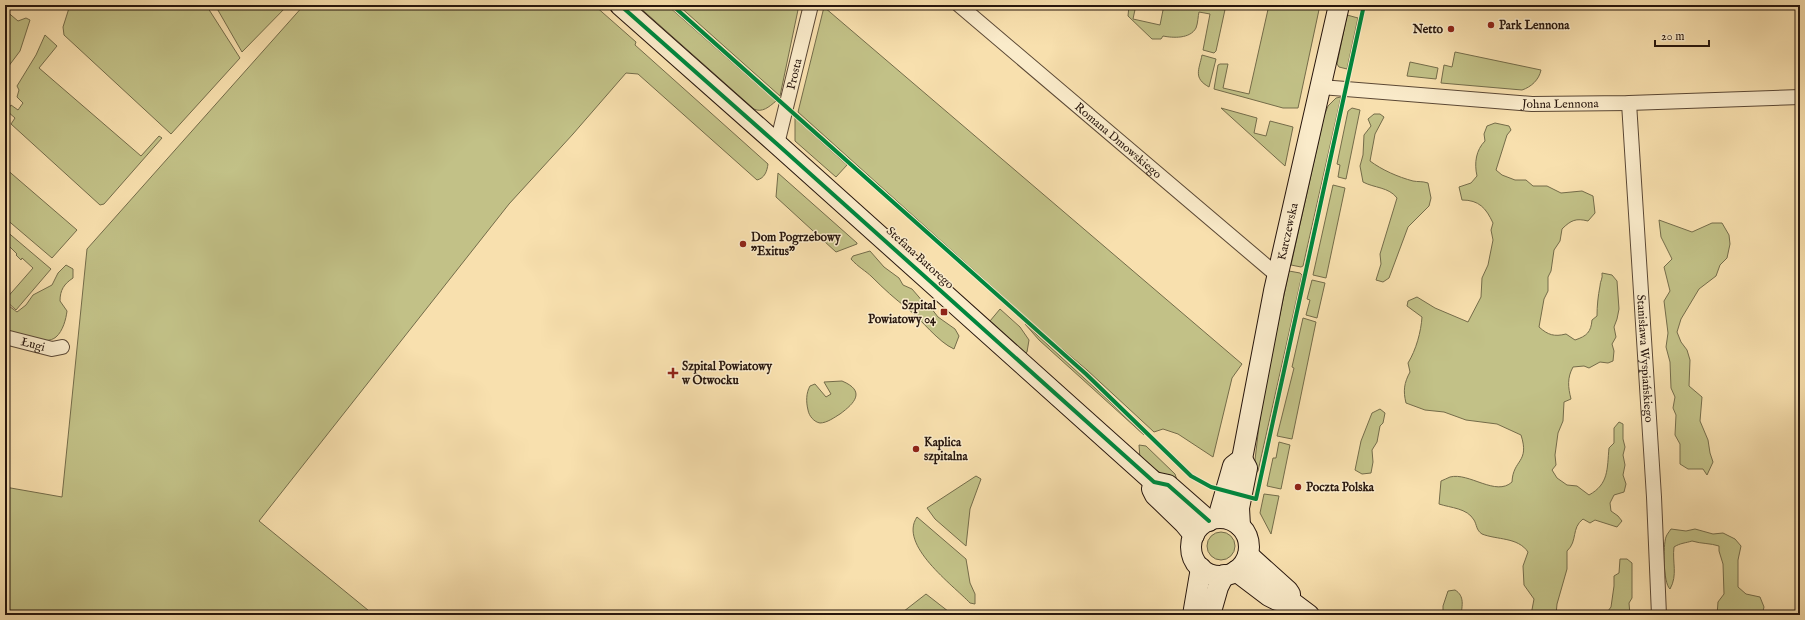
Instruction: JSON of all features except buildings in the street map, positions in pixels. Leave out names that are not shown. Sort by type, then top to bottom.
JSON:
[{"type":"main road","name":"Stefana Batorego","points":[[620,5],[778,144],[1154,482],[1168,485],[1213,520]]},
{"type":"main road","name":"Karczewska","points":[[1240,526],[1240,508],[1247,468],[1242,459],[1278,276],[1339,5]]},
{"type":"main road","name":"Karczewska","points":[[1213,520],[1233,466],[1242,459]]},
{"type":"main road","points":[[1154,482],[1152,489],[1155,495],[1184,523],[1194,535]]},
{"type":"main road","points":[[1210,615],[1218,587],[1236,567],[1249,542],[1244,530],[1240,526],[1229,520],[1213,520],[1200,527],[1194,535],[1192,551],[1194,558],[1201,568],[1212,574],[1236,567],[1288,591],[1290,594],[1289,600],[1309,615]]},
{"type":"main road","points":[[1193,615],[1201,568]]},
{"type":"street","name":"Prosta","points":[[778,144],[811,5]]},
{"type":"street","name":"Romana Dmowskiego","points":[[959,5],[1278,276]]},
{"type":"street","name":"Johna Lennona","points":[[1321,87],[1532,104],[1629,103],[1800,97]]},
{"type":"street","name":"Stanisława Wyspiańskiego","points":[[1629,103],[1654,497],[1659,615]]},
{"type":"street","name":"Ługi","points":[[5,337],[52,349],[62,347]]},
{"type":"shaded area","points":[[70,5],[206,5],[240,58],[171,134],[64,35],[63,27]]},
{"type":"shaded area","points":[[215,5],[288,5],[242,52]]},
{"type":"shaded area","points":[[304,5],[594,5],[636,42],[635,45],[768,164],[766,172],[762,178],[757,180],[638,74],[626,73],[509,204],[259,521],[374,615],[5,615],[5,487],[62,497],[87,249]]},
{"type":"shaded area","points":[[637,5],[667,5],[776,101],[763,110],[754,109]]},
{"type":"shaded area","points":[[678,5],[799,5],[780,96]]},
{"type":"shaded area","points":[[1129,5],[1136,5],[1133,19],[1160,25],[1164,5],[1226,5],[1216,51],[1214,53],[1203,50],[1210,14],[1199,12],[1196,28],[1193,32],[1186,36],[1163,36],[1161,39],[1152,39],[1128,16]]},
{"type":"shaded area","points":[[1269,5],[1320,5],[1298,108],[1283,108],[1214,89],[1218,65],[1228,64],[1223,88],[1249,94]]},
{"type":"shaded area","points":[[824,7],[1242,364],[1232,378],[1213,457],[1178,434],[1163,429],[1154,432],[1087,370],[1049,338],[798,112]]},
{"type":"shaded area","points":[[5,10],[18,21],[26,18],[30,20],[20,51],[5,71]]},
{"type":"shaded area","points":[[1347,15],[1358,18],[1347,69],[1339,67],[1337,64]]},
{"type":"shaded area","points":[[45,35],[57,46],[39,68],[141,156],[159,136],[162,138],[104,204],[100,205],[11,124],[15,118],[7,111],[11,105],[18,110],[23,103],[17,97],[19,90],[17,86],[36,55]]},
{"type":"shaded area","points":[[1455,52],[1541,70],[1534,83],[1522,90],[1441,83],[1444,65],[1452,67]]},
{"type":"shaded area","points":[[1202,55],[1216,59],[1209,87],[1204,84],[1198,73]]},
{"type":"shaded area","points":[[1410,62],[1438,68],[1436,79],[1407,76]]},
{"type":"shaded area","points":[[1341,97],[1303,266],[1291,265],[1324,116],[1328,106],[1336,98]]},
{"type":"shaded area","points":[[1221,108],[1257,118],[1254,133],[1266,136],[1270,121],[1293,127],[1285,166]]},
{"type":"shaded area","points":[[1352,108],[1360,110],[1346,179],[1338,177],[1340,165],[1337,164],[1348,111]]},
{"type":"shaded area","points":[[1374,114],[1380,114],[1384,117],[1375,134],[1370,161],[1385,170],[1402,177],[1413,181],[1428,183],[1431,198],[1429,206],[1408,227],[1389,278],[1383,282],[1376,280],[1381,264],[1380,254],[1397,198],[1394,194],[1386,190],[1363,182],[1360,166],[1363,155],[1364,135],[1371,126],[1368,119]]},
{"type":"shaded area","points":[[795,118],[847,165],[836,177],[795,141]]},
{"type":"shaded area","points":[[1495,123],[1509,126],[1511,130],[1507,135],[1496,170],[1502,175],[1515,180],[1526,180],[1533,186],[1547,186],[1561,193],[1582,191],[1593,196],[1595,213],[1588,221],[1574,220],[1562,229],[1560,241],[1554,250],[1551,271],[1548,277],[1548,291],[1544,299],[1539,327],[1551,335],[1566,334],[1575,340],[1583,337],[1591,328],[1592,320],[1597,316],[1598,297],[1602,273],[1612,275],[1617,281],[1619,309],[1614,327],[1616,337],[1612,344],[1614,351],[1613,361],[1608,363],[1600,362],[1589,368],[1584,366],[1573,367],[1569,383],[1571,399],[1564,402],[1563,421],[1558,433],[1555,455],[1556,465],[1552,470],[1557,478],[1567,485],[1577,486],[1589,495],[1596,491],[1604,481],[1606,475],[1609,448],[1614,443],[1614,428],[1619,422],[1623,424],[1623,439],[1625,447],[1623,455],[1625,465],[1623,475],[1626,484],[1624,492],[1614,495],[1610,503],[1611,511],[1622,521],[1617,527],[1595,520],[1590,523],[1583,519],[1579,523],[1572,543],[1567,551],[1567,569],[1557,604],[1556,615],[1531,615],[1534,599],[1524,585],[1523,566],[1528,552],[1524,547],[1513,541],[1482,534],[1474,520],[1467,513],[1439,504],[1441,481],[1450,477],[1457,476],[1498,487],[1506,486],[1512,482],[1515,469],[1524,451],[1521,435],[1497,424],[1466,420],[1444,412],[1425,410],[1406,403],[1405,395],[1405,383],[1410,372],[1408,363],[1418,341],[1422,317],[1407,306],[1408,301],[1417,297],[1435,308],[1468,322],[1481,297],[1482,278],[1488,265],[1493,240],[1491,230],[1493,223],[1485,209],[1477,203],[1462,200],[1459,187],[1471,183],[1477,176],[1476,157],[1485,141],[1484,134],[1487,126]]},
{"type":"shaded area","points":[[5,168],[77,230],[52,258],[5,218]]},
{"type":"shaded area","points":[[778,173],[857,244],[836,252],[776,197]]},
{"type":"shaded area","points":[[1333,185],[1345,188],[1326,278],[1313,275]]},
{"type":"shaded area","points":[[1659,220],[1692,232],[1712,223],[1722,223],[1729,235],[1730,244],[1727,258],[1720,265],[1716,276],[1699,289],[1681,319],[1677,332],[1681,342],[1687,350],[1690,360],[1689,386],[1702,397],[1700,421],[1708,440],[1713,462],[1707,475],[1703,469],[1688,469],[1680,464],[1680,444],[1675,435],[1676,415],[1673,408],[1675,397],[1671,388],[1670,362],[1666,347],[1668,333],[1664,301],[1670,291],[1664,267],[1672,259],[1661,237]]},
{"type":"shaded area","points":[[5,230],[51,269],[16,310],[5,300],[33,268],[22,258],[21,260],[8,245],[5,247]]},
{"type":"shaded area","points":[[870,251],[884,267],[899,278],[903,285],[912,289],[938,317],[955,329],[959,336],[954,349],[936,336],[913,313],[851,259],[853,256]]},
{"type":"shaded area","points":[[66,265],[73,269],[73,278],[65,285],[61,294],[60,301],[67,311],[61,332],[51,340],[45,341],[23,338],[5,332],[5,303],[17,312],[26,305],[33,295],[52,285],[58,273]]},
{"type":"shaded area","points":[[1289,271],[1300,273],[1302,275],[1258,471],[1253,477],[1262,400]]},
{"type":"shaded area","points":[[1312,280],[1325,283],[1317,318],[1306,315],[1310,300],[1307,299]]},
{"type":"shaded area","points":[[1000,309],[1020,327],[1029,340],[1027,352],[1025,354],[990,321]]},
{"type":"shaded area","points":[[1303,318],[1316,322],[1292,439],[1277,436],[1294,368],[1292,367]]},
{"type":"shaded area","points":[[1025,324],[1108,400],[1144,435],[1039,340]]},
{"type":"shaded area","points":[[842,381],[854,389],[856,397],[854,401],[850,406],[831,420],[823,423],[816,421],[809,414],[807,407],[807,395],[810,386],[815,384],[826,397],[831,394],[824,382]]},
{"type":"shaded area","points":[[1380,409],[1385,413],[1383,423],[1380,426],[1377,442],[1372,450],[1373,462],[1371,473],[1362,474],[1355,470],[1361,441],[1372,413]]},
{"type":"shaded area","points":[[1279,442],[1290,445],[1281,489],[1267,486],[1273,458],[1276,458]]},
{"type":"shaded area","points":[[1139,445],[1146,446],[1175,474],[1178,483],[1140,459]]},
{"type":"shaded area","points":[[976,476],[981,479],[970,509],[966,546],[935,519],[927,508]]},
{"type":"shaded area","points":[[1264,494],[1279,496],[1271,534],[1260,513]]},
{"type":"shaded area","points":[[917,517],[966,559],[970,583],[975,594],[975,604],[970,603],[930,564],[921,552],[915,540],[913,528]]},
{"type":"shaded area","points":[[1671,529],[1686,531],[1695,529],[1713,534],[1723,533],[1735,539],[1741,546],[1738,560],[1738,587],[1746,594],[1760,597],[1764,607],[1762,615],[1717,615],[1718,602],[1724,594],[1723,564],[1719,546],[1716,545],[1692,541],[1674,547],[1674,579],[1670,589],[1666,579],[1664,555],[1666,537]]},
{"type":"shaded area","points":[[1221,532],[1231,536],[1235,546],[1231,556],[1221,560],[1211,556],[1207,546],[1211,536]]},
{"type":"shaded area","points":[[1620,559],[1627,559],[1632,563],[1632,598],[1629,603],[1630,615],[1605,615],[1611,607],[1614,576],[1619,573]]},
{"type":"shaded area","points":[[1455,590],[1462,598],[1461,615],[1443,615],[1443,606],[1448,591]]},
{"type":"shaded area","points":[[926,594],[953,615],[899,615]]},
{"type":"cycle path","points":[[620,5],[1154,482],[1168,485],[1209,521]]},
{"type":"cycle path","points":[[672,5],[1086,374],[1191,476],[1211,487],[1256,499],[1364,5]]},
{"type":"place","name":"Park Lennona","points":[[1491,25]]},
{"type":"place","name":"Netto","points":[[1451,29]]},
{"type":"place","name":"Dom Pogrzebowy \"Exitus\"","points":[[743,244]]},
{"type":"place","name":"Szpital Powiatowy 04","points":[[944,312]]},
{"type":"place","name":"Szpital Powiatowy w Otwocku","points":[[673,373]]},
{"type":"place","name":"Kaplica szpitalna","points":[[916,449]]},
{"type":"place","name":"Poczta Polska","points":[[1298,487]]}]
